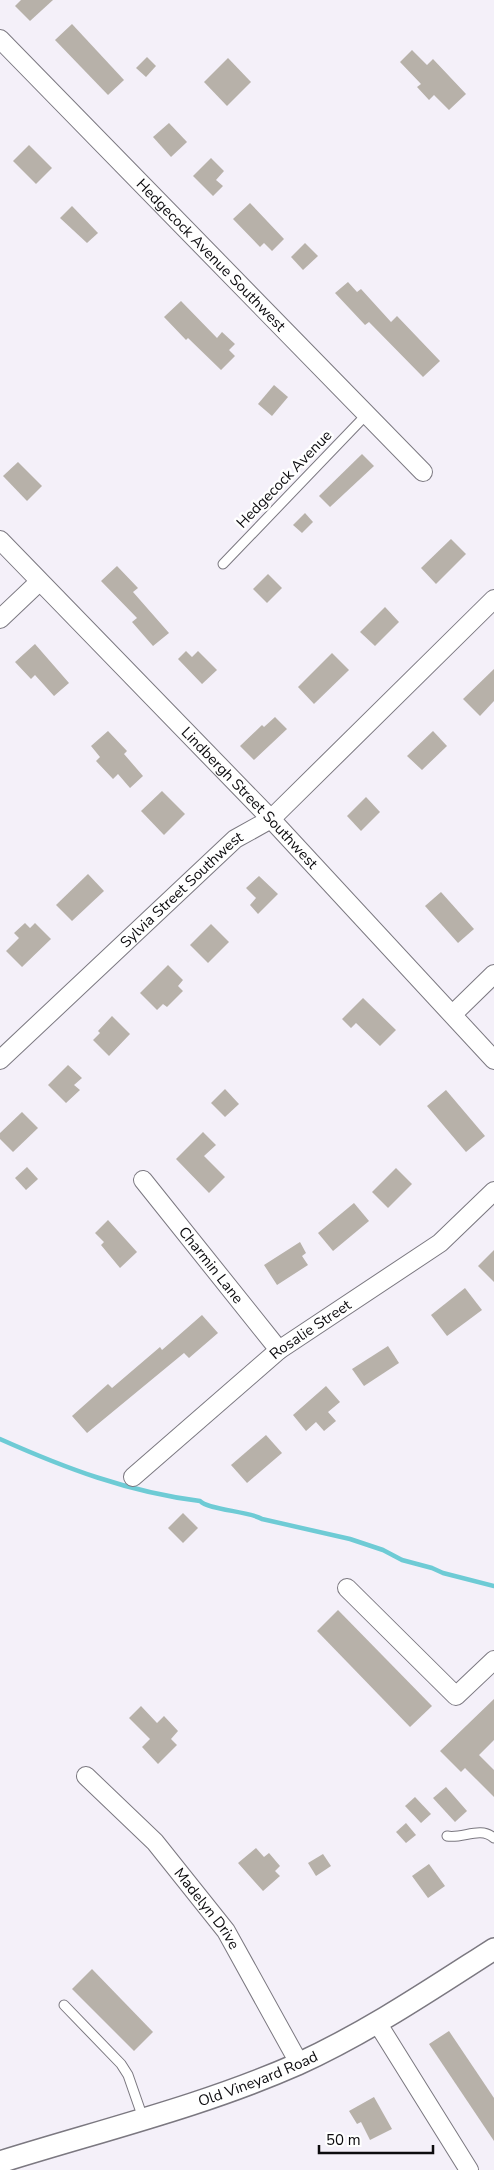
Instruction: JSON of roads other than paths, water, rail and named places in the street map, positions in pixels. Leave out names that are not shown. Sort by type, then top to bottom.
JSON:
[{"type":"street","name":"Hedgecock Avenue Southwest","points":[[0,39],[423,472]]},
{"type":"street","name":"Lindbergh Street Southwest","points":[[0,540],[271,819],[494,1060]]},
{"type":"street","points":[[0,619],[39,582]]},
{"type":"street","name":"Sylvia Street Southwest","points":[[0,1060],[235,839],[271,819],[494,599]]},
{"type":"street","points":[[453,1014],[494,974]]},
{"type":"street","name":"Charmin Lane","points":[[143,1180],[279,1350]]},
{"type":"street","name":"Rosalie Street","points":[[133,1477],[279,1350],[440,1243],[494,1191]]},
{"type":"street","points":[[347,1588],[456,1696],[494,1660]]},
{"type":"street","name":"Madelyn Drive","points":[[86,1776],[155,1842],[226,1931],[299,2063]]},
{"type":"street","name":"Old Vineyard Road","points":[[0,2162],[236,2088],[299,2063],[378,2024],[494,1949]]},
{"type":"street","points":[[378,2024],[469,2170]]},
{"type":"lane","name":"Hedgecock Avenue","points":[[223,564],[367,414]]},
{"type":"lane","points":[[447,1836],[456,1838],[481,1832],[494,1838]]},
{"type":"lane","points":[[64,2005],[121,2064],[128,2075],[143,2118]]},
{"type":"waterway","points":[[0,1439],[97,1478],[148,1492],[200,1501],[204,1504],[262,1519],[350,1539],[383,1550],[402,1560],[494,1586]]}]
